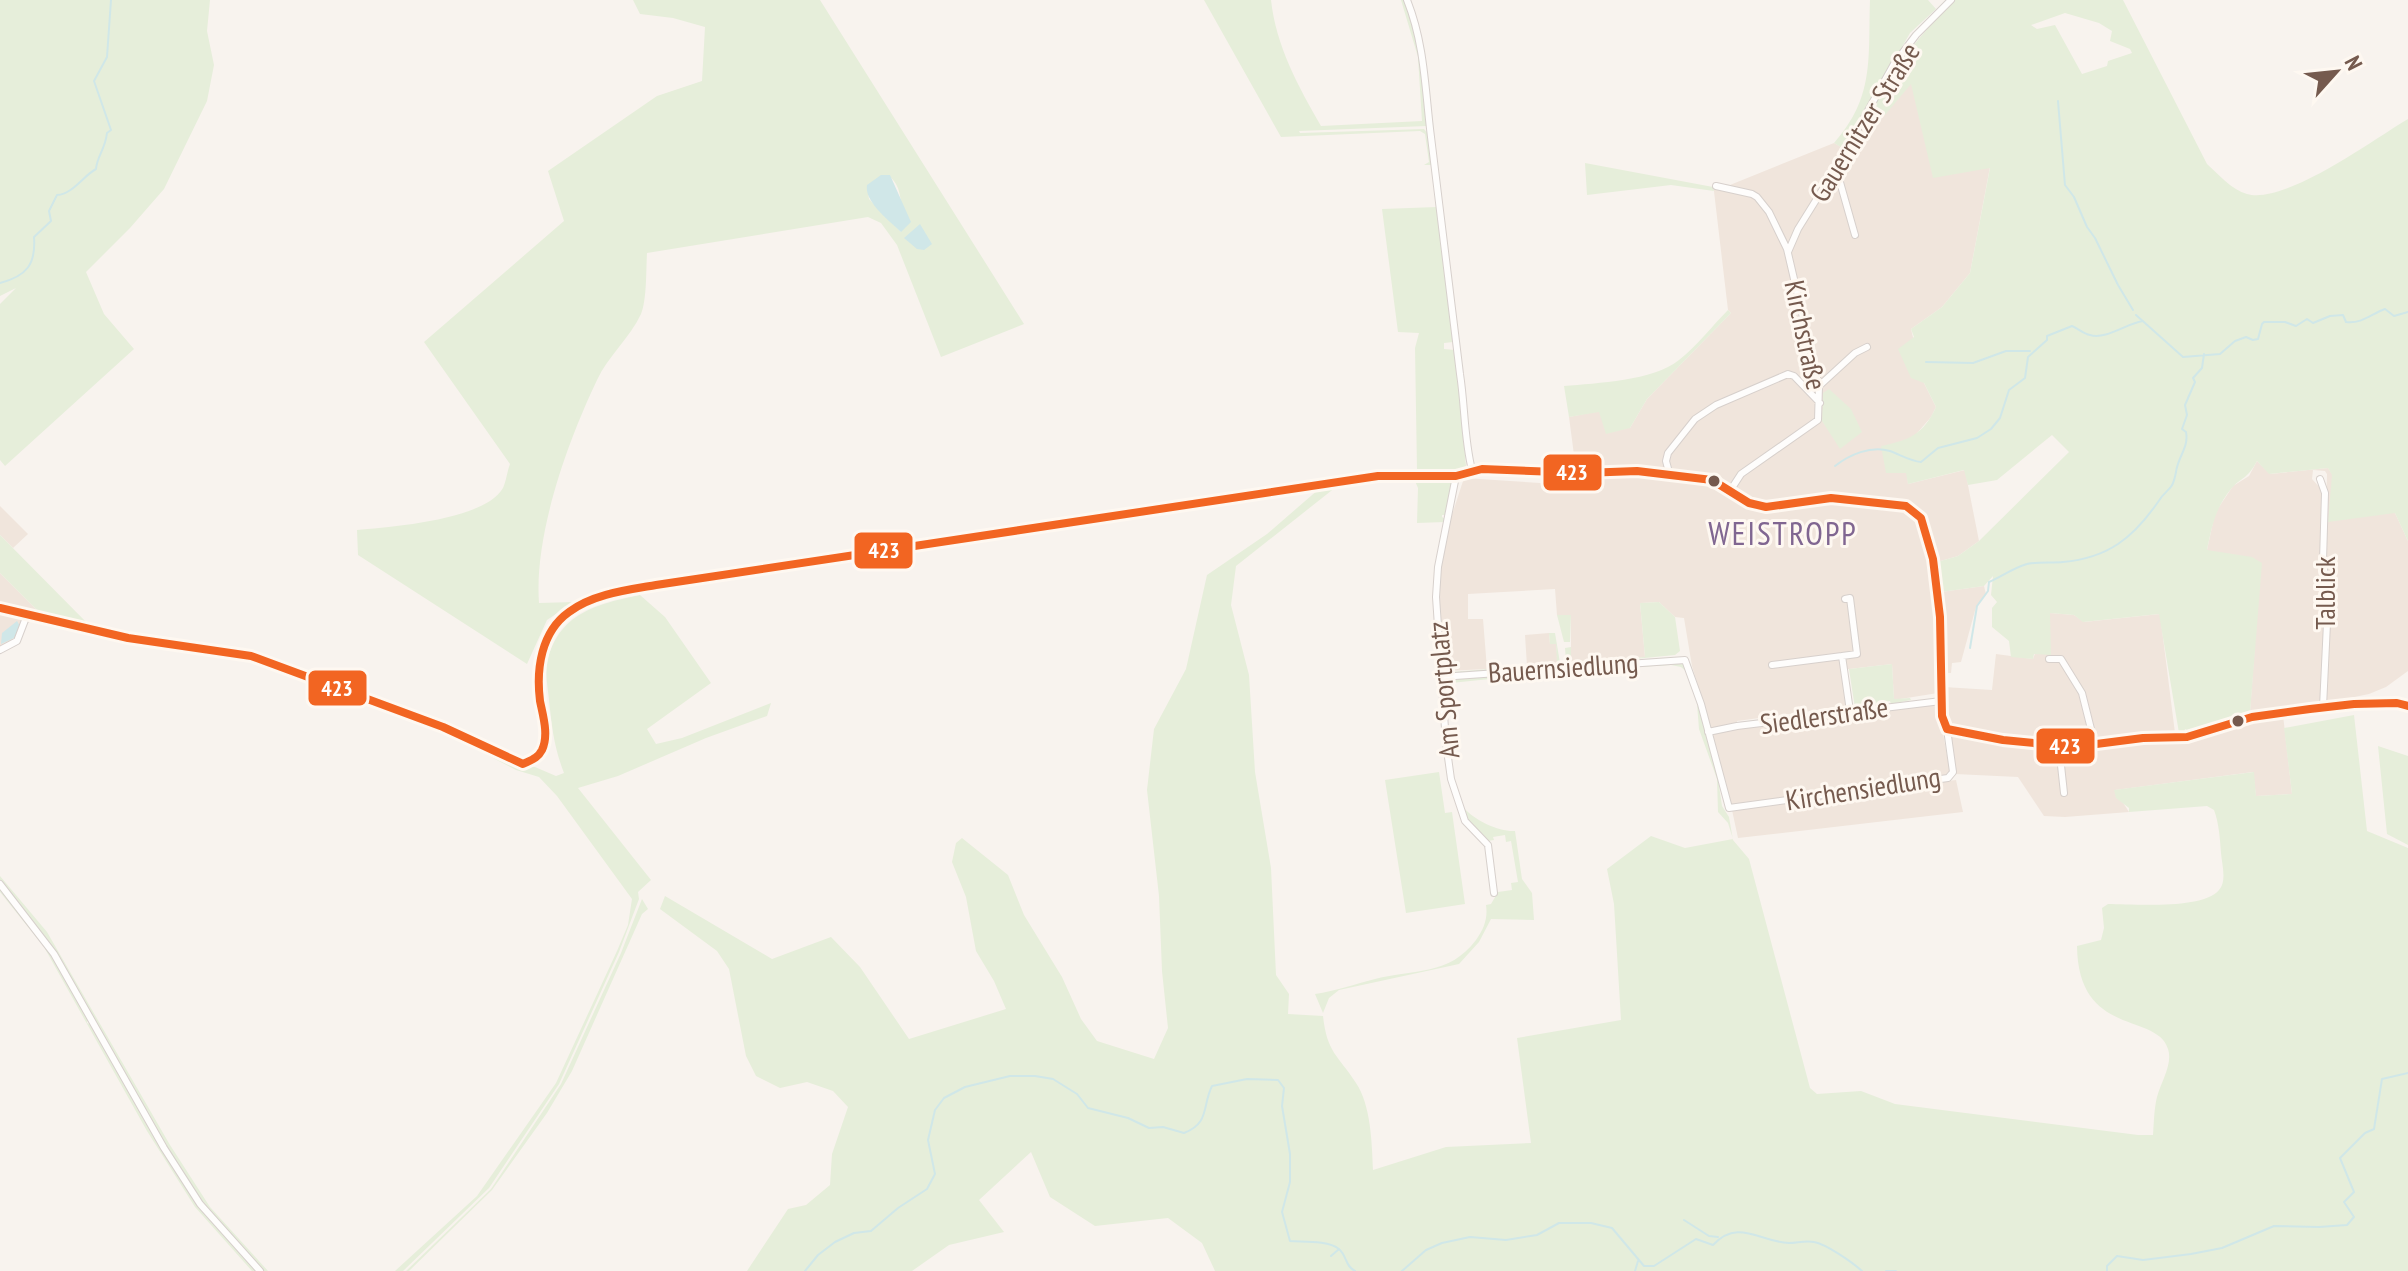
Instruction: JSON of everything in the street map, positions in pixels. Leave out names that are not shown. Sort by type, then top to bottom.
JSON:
[{"type":"street","points":[[1407,0],[1426,69],[1430,127],[1463,390],[1466,447],[1472,470]]},
{"type":"street","name":"Gauernitzer Straße","points":[[1788,252],[1798,229],[1894,64],[1916,35],[1951,0]]},
{"type":"street","points":[[1836,168],[1855,235]]},
{"type":"street","name":"Kirchstraße","points":[[1716,186],[1757,197],[1769,212],[1788,252],[1819,386],[1820,403],[1818,420],[1741,474],[1730,491]]},
{"type":"street","points":[[1819,386],[1855,353],[1867,347]]},
{"type":"street","points":[[1656,474],[1673,444],[1704,412],[1779,376],[1794,376],[1820,403]]},
{"type":"street","points":[[1666,461],[1670,476]]},
{"type":"street","points":[[0,608],[128,638],[251,656],[461,734],[523,764],[535,760],[545,743],[539,673],[549,635],[560,618],[591,600],[656,585],[1378,476],[1456,476],[1472,470],[1637,471],[1705,478],[1719,483],[1749,503],[1766,507],[1831,498],[1900,504],[1913,509],[1921,518],[1929,538],[1938,591],[1941,701],[1947,729],[2059,747],[2143,738],[2187,737],[2252,717],[2323,707],[2397,703],[2408,706]]},
{"type":"street","name":"Am Sportplatz","points":[[1456,476],[1438,567],[1436,623],[1446,743],[1455,793],[1465,821],[1488,845],[1494,893]]},
{"type":"street","name":"Talblick","points":[[2320,479],[2325,493],[2323,561],[2328,602],[2323,707]]},
{"type":"street","points":[[1772,665],[1857,654],[1850,598],[1845,599]]},
{"type":"street","points":[[0,650],[17,641],[27,615]]},
{"type":"street","points":[[1842,656],[1850,711]]},
{"type":"street","points":[[2049,659],[2061,659],[2080,689],[2095,745]]},
{"type":"street","name":"Bauernsiedlung","points":[[1441,677],[1685,660],[1692,673],[1708,732]]},
{"type":"street","name":"Siedlerstraße","points":[[1708,732],[1941,701]]},
{"type":"street","name":"Kirchensiedlung","points":[[1708,732],[1729,808],[1948,778],[1953,772],[1947,729]]},
{"type":"street","points":[[2059,747],[2064,793]]},
{"type":"street","points":[[0,884],[54,954],[164,1148],[200,1204],[260,1271]]},
{"type":"shaded area","points":[[1911,83],[1990,167],[1970,273],[1942,307],[1911,329],[1924,383],[1936,407],[1912,439],[1908,484],[1965,470],[1979,541],[1958,556],[1937,562],[1938,693],[1894,700],[1892,664],[1842,670],[1847,706],[1737,721],[1737,724],[1711,729],[1692,666],[1684,618],[1675,617],[1659,602],[1640,603],[1645,657],[1571,663],[1571,615],[1557,615],[1555,589],[1468,594],[1468,619],[1483,619],[1487,669],[1443,669],[1438,623],[1439,576],[1450,521],[1464,478],[1572,485],[1574,455],[1569,417],[1599,411],[1630,428],[1647,399],[1731,313],[1728,310],[1713,183],[1730,185],[1834,143],[1848,151],[1874,106],[1885,114]]},
{"type":"shaded area","points":[[881,175],[890,175],[911,222],[901,232],[879,211],[867,191],[867,185]]},
{"type":"shaded area","points":[[920,224],[932,244],[924,250],[917,249],[904,238]]},
{"type":"shaded area","points":[[2257,461],[2270,474],[2328,468],[2332,474],[2395,513],[2408,541],[2408,671],[2386,687],[2369,694],[2325,703],[2329,602],[2325,562],[2327,474],[2313,470],[2312,479],[2323,491],[2326,602],[2322,701],[2319,704],[2250,713],[2255,643],[2207,550],[2215,513],[2233,486],[2249,476]]},
{"type":"shaded area","points":[[0,506],[28,534],[13,548],[0,535]]},
{"type":"shaded area","points":[[0,573],[43,616],[21,626],[14,640],[0,648]]},
{"type":"shaded area","points":[[1984,586],[1986,594],[1976,607],[1961,662],[1952,663],[1951,673],[1944,673],[1941,592]]},
{"type":"shaded area","points":[[2050,613],[2074,615],[2084,622],[2160,614],[2175,733],[2098,741],[2087,704],[2059,655],[2050,657],[2061,663],[2079,691],[2091,742],[2061,743],[2004,737],[1949,724],[1944,715],[1944,687],[1992,690],[1996,654],[2033,659]]},
{"type":"shaded area","points":[[17,621],[20,626],[14,638],[1,644],[2,633]]},
{"type":"shaded area","points":[[1549,633],[1550,644],[1556,644],[1558,664],[1527,666],[1525,635]]},
{"type":"shaded area","points":[[1924,704],[1938,706],[1950,772],[1947,776],[1730,805],[1712,734]]},
{"type":"shaded area","points":[[2283,715],[2292,794],[2256,796],[2253,772],[2115,790],[2129,812],[2065,817],[2044,816],[2018,777],[1955,774],[1949,739],[1952,734],[2002,744],[2078,750],[2143,741],[2194,740],[2253,720]]},
{"type":"shaded area","points":[[1956,780],[1963,812],[1738,838],[1732,810]]},
{"type":"green space","points":[[0,0],[210,0],[207,31],[214,65],[207,101],[164,189],[86,272],[104,314],[134,349],[5,466],[0,460],[0,304],[16,288],[0,296]]},
{"type":"green space","points":[[633,0],[820,0],[1024,324],[941,357],[897,245],[881,223],[868,217],[647,253],[641,314],[597,380],[565,459],[548,518],[539,576],[539,603],[574,602],[547,620],[527,664],[358,555],[357,530],[458,515],[493,499],[503,488],[510,464],[424,342],[564,221],[548,171],[657,96],[702,81],[705,27],[673,18],[640,14]],"holes":[[[887,175],[893,180],[901,200],[901,232],[869,199],[867,186]]]},
{"type":"green space","points":[[1204,0],[1271,0],[1283,50],[1321,126],[1422,121],[1418,57],[1401,0],[1404,0],[1418,41],[1427,126],[1299,131],[1424,129],[1428,134],[1432,165],[1424,165],[1429,162],[1425,134],[1420,131],[1281,137]]},
{"type":"green space","points":[[1870,0],[1928,0],[1936,9],[1910,33],[1844,149],[1834,143],[1857,109],[1863,93],[1869,59]]},
{"type":"green space","points":[[1955,0],[2123,0],[2207,164],[2247,194],[2263,195],[2306,180],[2408,119],[2408,541],[2395,513],[2328,522],[2332,475],[2328,468],[2269,474],[2257,461],[2231,489],[2218,511],[2207,550],[2252,557],[2262,563],[2250,713],[2179,733],[2159,614],[2083,622],[2074,615],[2050,613],[2051,655],[2034,654],[2033,659],[2011,657],[2009,641],[1992,627],[1992,608],[1997,602],[1991,595],[1993,576],[1984,586],[1941,592],[1937,562],[1958,556],[1979,541],[2069,452],[2052,435],[1997,480],[1968,485],[1964,470],[1908,484],[1906,473],[1886,473],[1881,446],[1914,435],[1926,424],[1936,407],[1924,383],[1911,378],[1898,349],[1914,337],[1911,329],[1942,307],[1970,273],[1990,168],[1933,178],[1911,84],[1885,115],[1874,106],[1910,50]],"holes":[[[2065,13],[2099,23],[2112,31],[2110,41],[2130,49],[2132,53],[2082,74],[2055,25],[2037,29],[2031,25]]]},
{"type":"green space","points":[[1585,163],[1713,187],[1714,191],[1671,185],[1587,195]]},
{"type":"green space","points":[[1437,207],[1453,342],[1444,343],[1444,349],[1455,350],[1466,466],[1463,469],[1417,470],[1415,348],[1419,333],[1398,332],[1382,209]]},
{"type":"green space","points":[[1728,310],[1731,313],[1647,399],[1630,428],[1606,434],[1599,412],[1569,417],[1564,386],[1624,380],[1668,367],[1692,349]]},
{"type":"green space","points":[[1829,389],[1851,409],[1862,432],[1840,449],[1822,421],[1823,393]]},
{"type":"green space","points":[[1380,478],[1452,480],[1447,515],[1442,515],[1445,522],[1417,523],[1418,488],[1415,481],[1380,480],[1336,487],[1236,566],[1231,605],[1249,675],[1255,772],[1271,868],[1276,975],[1289,994],[1288,1014],[1323,1016],[1330,1046],[1361,1092],[1370,1125],[1373,1170],[1446,1147],[1531,1143],[1517,1038],[1621,1020],[1614,904],[1607,869],[1651,836],[1685,848],[1733,839],[1749,859],[1810,1088],[1817,1094],[1861,1091],[1895,1104],[2153,1135],[2156,1102],[2169,1061],[2168,1049],[2161,1038],[2103,1009],[2090,996],[2081,975],[2077,946],[2101,940],[2104,928],[2102,908],[2108,904],[2183,903],[2198,901],[2219,890],[2223,878],[2220,837],[2214,810],[2207,806],[2129,812],[2129,808],[2116,798],[2114,790],[2254,772],[2256,796],[2292,794],[2284,728],[2354,715],[2367,831],[2408,848],[2408,1271],[1215,1271],[1202,1243],[1168,1218],[1095,1226],[1050,1197],[1031,1152],[979,1200],[1004,1232],[949,1245],[912,1271],[747,1271],[788,1209],[806,1205],[830,1185],[832,1154],[848,1107],[833,1091],[807,1082],[780,1088],[756,1076],[746,1056],[729,969],[717,951],[660,909],[665,896],[772,959],[831,937],[860,967],[909,1039],[1006,1009],[976,951],[966,897],[952,862],[956,843],[962,838],[1008,875],[1024,915],[1062,977],[1081,1019],[1097,1041],[1154,1059],[1168,1028],[1159,896],[1147,790],[1154,729],[1186,669],[1207,575],[1267,534],[1319,489]]},
{"type":"green space","points":[[0,535],[89,625],[43,616],[0,573]]},
{"type":"green space","points":[[640,595],[665,617],[711,683],[647,729],[656,744],[682,738],[771,703],[767,716],[618,776],[578,788],[651,880],[638,892],[639,899],[619,952],[559,1084],[489,1188],[403,1271],[395,1271],[477,1196],[556,1083],[628,925],[632,899],[557,796],[539,777],[516,770],[459,740],[275,669],[238,658],[146,645],[33,621],[127,640],[239,655],[263,662],[433,726],[514,765],[535,767],[556,776],[564,773],[554,737],[546,672],[552,646],[570,622],[582,614],[609,602]]},
{"type":"green space","points":[[1659,602],[1675,617],[1680,651],[1675,655],[1573,665],[1566,662],[1565,648],[1571,647],[1571,663],[1645,657],[1640,603]]},
{"type":"green space","points":[[1557,615],[1571,615],[1570,642],[1564,642]]},
{"type":"green space","points":[[1549,633],[1555,633],[1559,665],[1449,674],[1442,669],[1451,672],[1557,664],[1556,644],[1550,644]]},
{"type":"green space","points":[[1679,662],[1687,667],[1689,674],[1681,667],[1671,665],[1451,683],[1447,725],[1460,799],[1464,808],[1481,821],[1495,828],[1515,831],[1522,879],[1532,893],[1534,920],[1491,919],[1479,942],[1459,964],[1339,990],[1329,998],[1323,1013],[1315,994],[1442,966],[1466,952],[1481,932],[1486,919],[1486,905],[1491,904],[1498,892],[1512,890],[1511,883],[1518,882],[1511,841],[1506,842],[1505,835],[1488,841],[1468,822],[1459,804],[1448,752],[1445,682],[1447,680]]},
{"type":"green space","points":[[1892,664],[1894,699],[1911,700],[1855,708],[1849,669]]},
{"type":"green space","points":[[1691,680],[1718,779],[1722,806],[1729,817],[1733,838],[1728,823],[1718,812],[1717,779],[1699,729]]},
{"type":"green space","points":[[2378,746],[2408,756],[2408,845],[2387,834]]},
{"type":"green space","points":[[1439,772],[1445,813],[1452,812],[1465,904],[1406,913],[1385,780]]},
{"type":"green space","points":[[0,876],[47,932],[170,1145],[210,1207],[268,1271],[263,1271],[208,1211],[167,1148],[50,944],[0,881]]},
{"type":"green space","points":[[0,888],[52,956],[88,1019],[87,1023],[199,1205],[257,1271],[252,1271],[195,1207],[147,1131],[44,947]]},
{"type":"green space","points":[[642,899],[648,909],[642,914],[572,1071],[547,1113],[492,1190],[406,1271],[491,1189],[561,1084],[621,953]]},
{"type":"waterway","points":[[0,283],[17,277],[28,268],[33,255],[34,237],[51,221],[49,211],[57,195],[68,192],[96,169],[107,133],[111,130],[94,81],[107,57],[111,0]]},
{"type":"waterway","points":[[2058,101],[2065,185],[2133,310]]},
{"type":"waterway","points":[[2136,315],[2183,357],[2220,354],[2235,341],[2246,337],[2258,339],[2264,322],[2285,322],[2296,326],[2307,319],[2313,323],[2343,315],[2346,322],[2352,322],[2385,309],[2394,316],[2408,312]]},
{"type":"waterway","points":[[1835,466],[1854,455],[1875,449],[1921,462],[1938,448],[1977,438],[2000,418],[2009,390],[2025,378],[2028,357],[2047,340],[2047,336],[2072,326],[2088,334],[2103,335],[2143,321]]},
{"type":"waterway","points":[[1926,362],[1973,363],[2006,351],[2030,351]]},
{"type":"waterway","points":[[1970,648],[1977,606],[1988,591],[1989,582],[2027,564],[2079,560],[2106,551],[2129,536],[2149,515],[2174,479],[2186,443],[2186,432],[2182,429],[2187,415],[2185,405],[2195,382],[2193,378],[2202,368],[2204,354]]},
{"type":"waterway","points":[[2107,1271],[2107,1266],[2117,1256],[2143,1260],[2191,1254],[2222,1248],[2274,1226],[2347,1225],[2354,1217],[2344,1202],[2354,1192],[2340,1158],[2365,1133],[2374,1129],[2382,1079],[2408,1073]]},
{"type":"waterway","points":[[805,1271],[818,1255],[835,1242],[854,1233],[871,1231],[927,1189],[935,1174],[928,1140],[935,1110],[944,1098],[965,1087],[1010,1076],[1053,1079],[1077,1094],[1088,1108],[1128,1118],[1149,1128],[1163,1127],[1184,1133],[1202,1119],[1212,1086],[1247,1079],[1278,1080],[1284,1088],[1282,1106],[1290,1154],[1290,1182],[1282,1212],[1290,1241],[1334,1246],[1355,1271]]},
{"type":"waterway","points":[[1684,1220],[1709,1236],[1718,1237]]},
{"type":"waterway","points":[[1402,1271],[1426,1250],[1442,1243],[1470,1237],[1506,1240],[1537,1235],[1559,1223],[1591,1223],[1612,1228],[1644,1266],[1654,1266],[1696,1239],[1713,1245],[1722,1237],[1740,1232],[1778,1242],[1819,1243],[1862,1271]]},
{"type":"waterway","points":[[1331,1256],[1339,1249]]},
{"type":"waterway","points":[[1635,1271],[1638,1261]]},
{"type":"waterway","points":[[1886,1271],[1896,1271]]},
{"type":"transit line","name":"423","points":[[0,608],[128,638],[251,656],[443,727],[523,764],[538,755],[544,744],[539,676],[546,641],[569,612],[611,594],[1378,476],[1456,476],[1482,469],[1583,473],[1637,471],[1712,480],[1749,503],[1766,507],[1831,498],[1906,506],[1921,518],[1933,559],[1940,617],[1942,716],[1947,729],[2003,740],[2073,747],[2143,738],[2187,737],[2252,717],[2310,709],[2354,704],[2397,703],[2408,706]]},
{"type":"district","name":"WEISTROPP","points":[[1783,533]]}]
